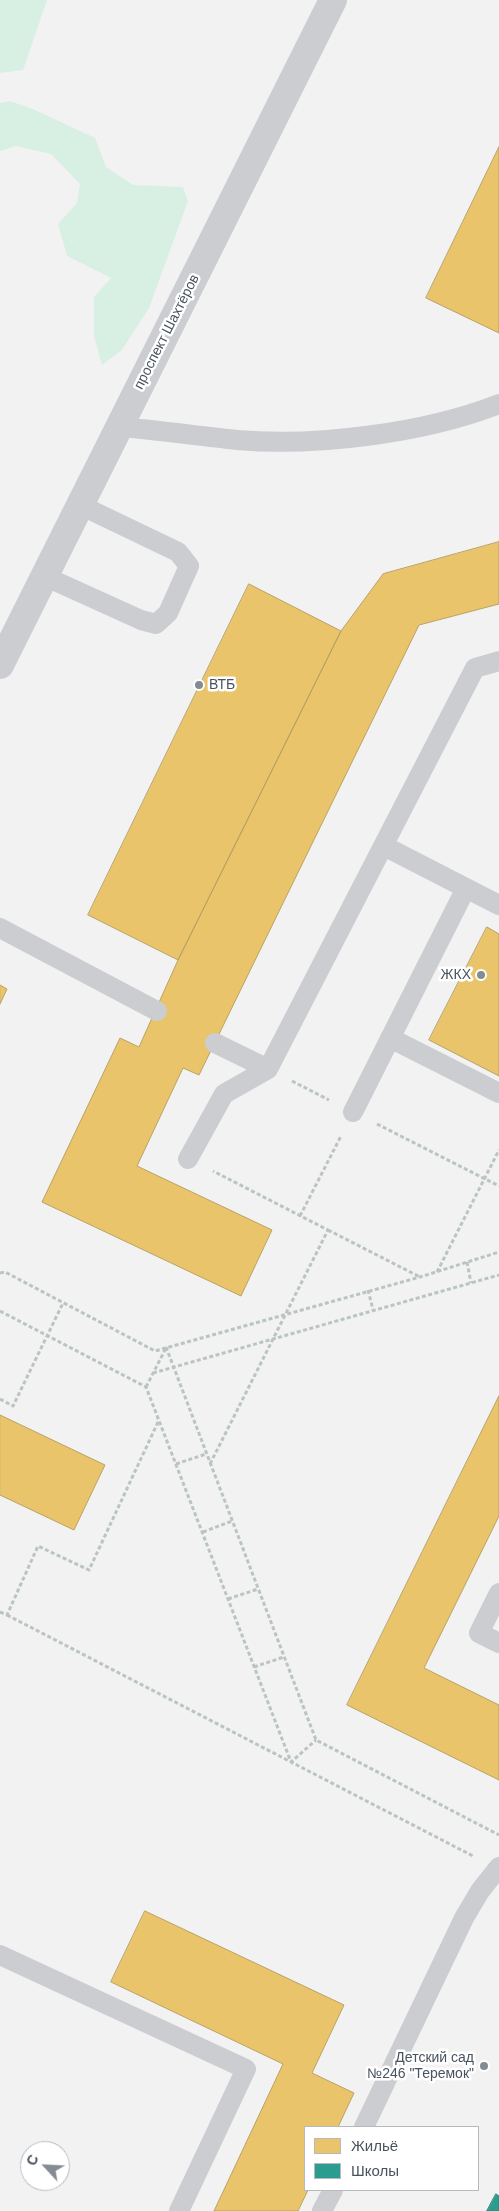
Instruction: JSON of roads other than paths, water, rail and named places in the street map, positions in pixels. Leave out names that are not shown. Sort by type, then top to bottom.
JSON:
[{"type":"street","name":"проспект Шахтёров","points":[[0,665],[333,0]]},
{"type":"lane","points":[[119,427],[238,440],[307,440],[388,433],[466,416],[499,404]]},
{"type":"lane","points":[[44,576],[141,620],[156,624],[168,613],[189,566],[178,552],[80,505]]},
{"type":"lane","points":[[188,1159],[224,1094],[268,1069],[475,668],[499,661]]},
{"type":"lane","points":[[384,846],[499,905]]},
{"type":"lane","points":[[353,1112],[466,888]]},
{"type":"lane","points":[[0,928],[156,1011]]},
{"type":"lane","points":[[390,1038],[499,1093]]},
{"type":"lane","points":[[215,1043],[268,1069]]},
{"type":"lane","points":[[499,1593],[480,1634],[499,1643]]},
{"type":"lane","points":[[364,2126],[464,1918],[480,1891],[498,1868]]},
{"type":"lane","points":[[0,1955],[246,2069],[179,2211]]},
{"type":"lane","points":[[322,2211],[332,2191]]},
{"type":"place","name":"ВТБ","points":[[199,685]]},
{"type":"place","name":"ЖКХ","points":[[481,975]]},
{"type":"place","name":"Детский сад №246 \"Теремок\"","points":[[484,2066]]}]
